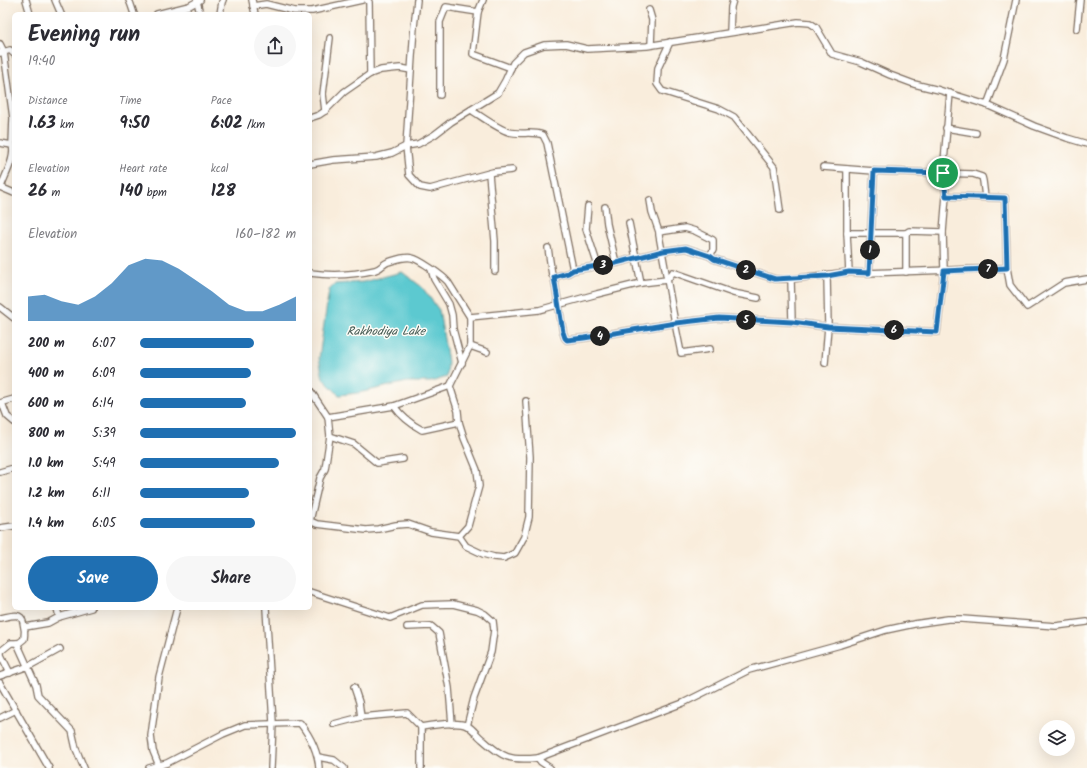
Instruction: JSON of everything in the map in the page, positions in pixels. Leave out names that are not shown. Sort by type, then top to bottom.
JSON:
[{"type":"street","points":[[26,0],[29,12]]},
{"type":"street","points":[[55,0],[59,12]]},
{"type":"street","points":[[128,0],[132,5],[134,12]]},
{"type":"street","points":[[253,3],[266,4],[294,10],[312,11],[362,0]]},
{"type":"street","points":[[367,0],[369,2],[370,74]]},
{"type":"street","points":[[417,0],[406,146],[409,175],[420,187],[430,190],[493,172],[512,170]]},
{"type":"street","points":[[483,0],[478,12],[473,54],[511,68]]},
{"type":"street","points":[[730,32],[731,7],[733,0]]},
{"type":"street","points":[[987,105],[1004,59],[1016,0]]},
{"type":"street","points":[[1077,29],[1080,0]]},
{"type":"street","points":[[165,12],[189,6],[198,1],[200,12]]},
{"type":"street","points":[[220,12],[221,1]]},
{"type":"street","points":[[440,96],[440,22],[446,7],[478,12]]},
{"type":"street","points":[[649,10],[652,20],[651,45]]},
{"type":"street","points":[[312,164],[333,160],[376,157],[392,153],[406,146],[418,144],[498,93],[513,62],[524,52],[544,45],[566,44],[587,48],[651,45],[786,23],[810,22],[820,32],[832,54],[861,62],[914,84],[950,93],[987,105],[1034,126],[1087,144]]},
{"type":"street","points":[[325,111],[323,94],[330,38]]},
{"type":"street","points":[[670,42],[658,68],[657,84],[662,90],[719,109],[734,117],[774,167],[780,210]]},
{"type":"street","points":[[0,44],[9,95],[12,98]]},
{"type":"street","points":[[2,52],[10,50],[12,52]]},
{"type":"street","points":[[312,117],[325,111],[344,92],[370,74],[381,70],[400,68],[411,70]]},
{"type":"street","points":[[548,248],[563,332],[567,340],[676,323],[719,318],[792,322],[828,327],[937,332],[944,271],[943,232],[946,196],[943,173],[950,93]]},
{"type":"street","points":[[471,110],[508,132],[543,135],[547,143],[573,270]]},
{"type":"street","points":[[946,128],[976,133]]},
{"type":"street","points":[[0,143],[12,145]]},
{"type":"street","points":[[12,154],[11,161],[0,187],[12,191]]},
{"type":"street","points":[[823,167],[874,171],[973,174],[979,176],[983,181],[985,197]]},
{"type":"street","points":[[848,169],[847,233],[849,272]]},
{"type":"street","points":[[869,273],[874,171]]},
{"type":"street","points":[[489,174],[495,241],[495,271]]},
{"type":"street","points":[[946,196],[1005,198],[1007,268],[1010,285],[1027,307],[1064,283],[1087,279]]},
{"type":"street","points":[[650,200],[663,251],[681,353],[710,349]]},
{"type":"street","points":[[588,206],[586,228],[598,266]]},
{"type":"street","points":[[605,208],[616,263]]},
{"type":"street","points":[[629,223],[641,283]]},
{"type":"street","points":[[659,232],[685,228],[695,231],[713,240],[713,250],[710,256]]},
{"type":"street","points":[[847,233],[906,233],[909,231],[943,232]]},
{"type":"street","points":[[906,233],[906,272]]},
{"type":"street","points":[[554,277],[573,270],[616,263],[663,251],[686,248],[775,279],[827,276],[849,272],[869,273],[1007,268]]},
{"type":"street","points":[[312,273],[366,272],[378,269],[386,263],[401,258],[413,258],[448,282],[470,318],[470,346],[450,386],[394,406],[328,417]]},
{"type":"street","points":[[431,269],[434,279],[449,304],[452,315],[453,329],[462,363]]},
{"type":"street","points":[[470,318],[539,310],[641,283],[667,280],[673,272],[733,293],[758,298]]},
{"type":"street","points":[[824,363],[828,327],[827,276]]},
{"type":"street","points":[[791,279],[792,322]]},
{"type":"street","points":[[0,307],[12,316]]},
{"type":"street","points":[[470,346],[488,352]]},
{"type":"street","points":[[450,386],[458,411],[459,422],[464,438],[477,470],[479,486],[468,526],[459,536]]},
{"type":"street","points":[[312,393],[328,417],[330,436],[325,468],[320,478],[312,512]]},
{"type":"street","points":[[12,400],[1,403],[7,416],[12,420]]},
{"type":"street","points":[[312,522],[317,524],[366,530],[378,529],[396,524],[408,524],[431,532],[459,536],[466,546],[483,554],[494,557],[504,558],[516,553],[524,537],[529,517],[530,458],[526,401]]},
{"type":"street","points":[[394,406],[398,412],[413,425],[422,430],[459,422]]},
{"type":"street","points":[[330,436],[354,444],[377,463],[403,459]]},
{"type":"street","points":[[0,472],[12,469]]},
{"type":"street","points":[[0,528],[12,526]]},
{"type":"street","points":[[312,593],[390,618],[422,605],[453,604],[477,610],[485,614],[493,621],[494,630],[491,652],[474,698],[467,726]]},
{"type":"street","points":[[57,610],[59,617]]},
{"type":"street","points":[[25,627],[48,622],[59,617],[84,610]]},
{"type":"street","points":[[160,767],[153,751],[151,736],[159,677],[176,610]]},
{"type":"street","points":[[266,610],[273,723],[271,768]]},
{"type":"street","points":[[0,618],[20,616],[25,627],[24,639],[19,643],[11,643],[1,651],[1,655],[10,673]]},
{"type":"street","points":[[421,727],[452,724],[467,726],[491,748],[507,757],[518,760],[538,758],[682,703],[749,670],[840,645],[886,630],[948,619],[1056,626],[1087,622]]},
{"type":"street","points":[[407,627],[431,626],[439,633],[452,724]]},
{"type":"street","points":[[17,643],[29,666],[36,684],[38,695],[72,731],[76,749],[84,768]]},
{"type":"street","points":[[0,676],[29,666],[60,649]]},
{"type":"street","points":[[0,684],[49,768]]},
{"type":"street","points":[[354,687],[359,702],[361,717]]},
{"type":"street","points":[[0,718],[16,710]]},
{"type":"street","points":[[334,724],[361,717],[407,713],[421,727],[421,768]]},
{"type":"street","points":[[149,768],[160,767],[195,750],[222,734],[245,725],[273,723],[300,723],[308,734],[318,757],[319,768]]},
{"type":"street","points":[[318,757],[334,760],[344,768]]},
{"type":"street","points":[[538,758],[550,768]]},
{"type":"water","name":"Rakhodiya Lake","points":[[402,272],[422,287],[439,310],[448,362],[447,377],[431,382],[407,382],[358,393],[339,395],[323,379],[319,358],[329,290],[335,284],[363,282]]},
{"type":"route","points":[[874,171],[943,173],[944,192],[946,196],[1005,198],[1007,268],[944,271],[937,332],[828,327],[792,322],[719,318],[676,323],[584,338],[567,340],[565,338],[554,277],[573,270],[616,263],[663,251],[686,248],[775,279],[827,276],[849,272],[869,273],[874,171]]}]
